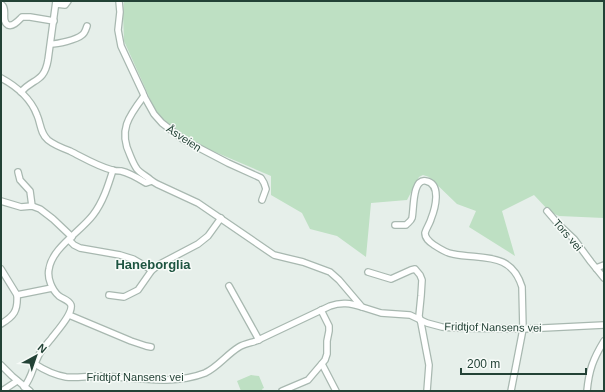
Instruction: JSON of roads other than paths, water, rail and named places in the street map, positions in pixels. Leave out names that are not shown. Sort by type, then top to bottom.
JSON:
[{"type":"street","points":[[21,92],[44,74],[47,65],[56,3],[65,5],[68,1]]},
{"type":"street","name":"Åsveien","points":[[119,1],[120,12],[118,30],[120,46],[154,114],[162,123],[184,140],[261,178],[266,189],[262,200]]},
{"type":"street","points":[[1,4],[4,9],[6,24],[9,25],[14,24],[22,17],[54,21]]},
{"type":"street","points":[[50,44],[63,42],[80,36],[84,33],[87,26]]},
{"type":"street","points":[[1,78],[21,92],[38,116],[41,129],[46,138],[54,144],[92,163],[132,175],[146,183],[152,181]]},
{"type":"street","points":[[144,96],[134,109],[127,122],[125,135],[125,141],[129,153],[135,167],[138,170],[157,184],[198,203],[274,255],[303,262],[330,272],[339,280],[361,306]]},
{"type":"street","points":[[24,387],[31,377],[40,353],[71,311],[70,304],[67,300],[59,296],[52,288],[50,283],[49,268],[51,261],[58,248],[84,226],[97,209],[113,170]]},
{"type":"street","points":[[18,172],[20,180],[30,191],[32,206]]},
{"type":"street","points":[[395,225],[406,225],[410,221],[413,212],[415,194],[419,184],[424,181],[431,183],[436,191],[436,202],[432,219],[425,233],[429,242],[442,250],[453,254],[497,259],[509,266],[517,275],[522,287],[523,329],[511,391]]},
{"type":"street","points":[[1,201],[21,207],[32,206],[40,209],[53,219],[70,238],[74,245],[80,248],[120,255],[133,259],[152,270]]},
{"type":"street","name":"Tors vei","points":[[547,211],[574,239],[604,278]]},
{"type":"street","points":[[109,295],[124,297],[138,290],[152,270],[160,264],[198,244],[208,236],[221,218]]},
{"type":"street","points":[[596,268],[604,265]]},
{"type":"street","points":[[1,269],[17,295],[14,314],[10,319],[1,324]]},
{"type":"street","points":[[368,272],[391,279],[411,270],[416,270],[420,275],[422,284],[418,316],[421,323],[429,365],[427,391]]},
{"type":"street","points":[[229,286],[259,340]]},
{"type":"street","points":[[17,295],[52,288]]},
{"type":"street","name":"Fridtjof Nansens vei","points":[[35,364],[67,377],[99,376],[155,380],[184,379],[196,376],[215,367],[238,348],[247,343],[259,340],[321,310],[339,303],[353,304],[381,313],[410,315],[427,323],[442,327],[523,329],[604,325]]},
{"type":"street","points":[[282,391],[308,380],[326,357],[327,341],[330,331],[321,310]]},
{"type":"street","points":[[69,315],[131,341],[151,347]]},
{"type":"street","points":[[587,391],[593,360],[604,341]]},
{"type":"street","points":[[322,364],[336,391]]},
{"type":"street","points":[[1,365],[17,381],[30,391]]},
{"type":"street","points":[[2,391],[17,381]]},
{"type":"district","name":"Haneborglia","points":[[153,264]]}]
